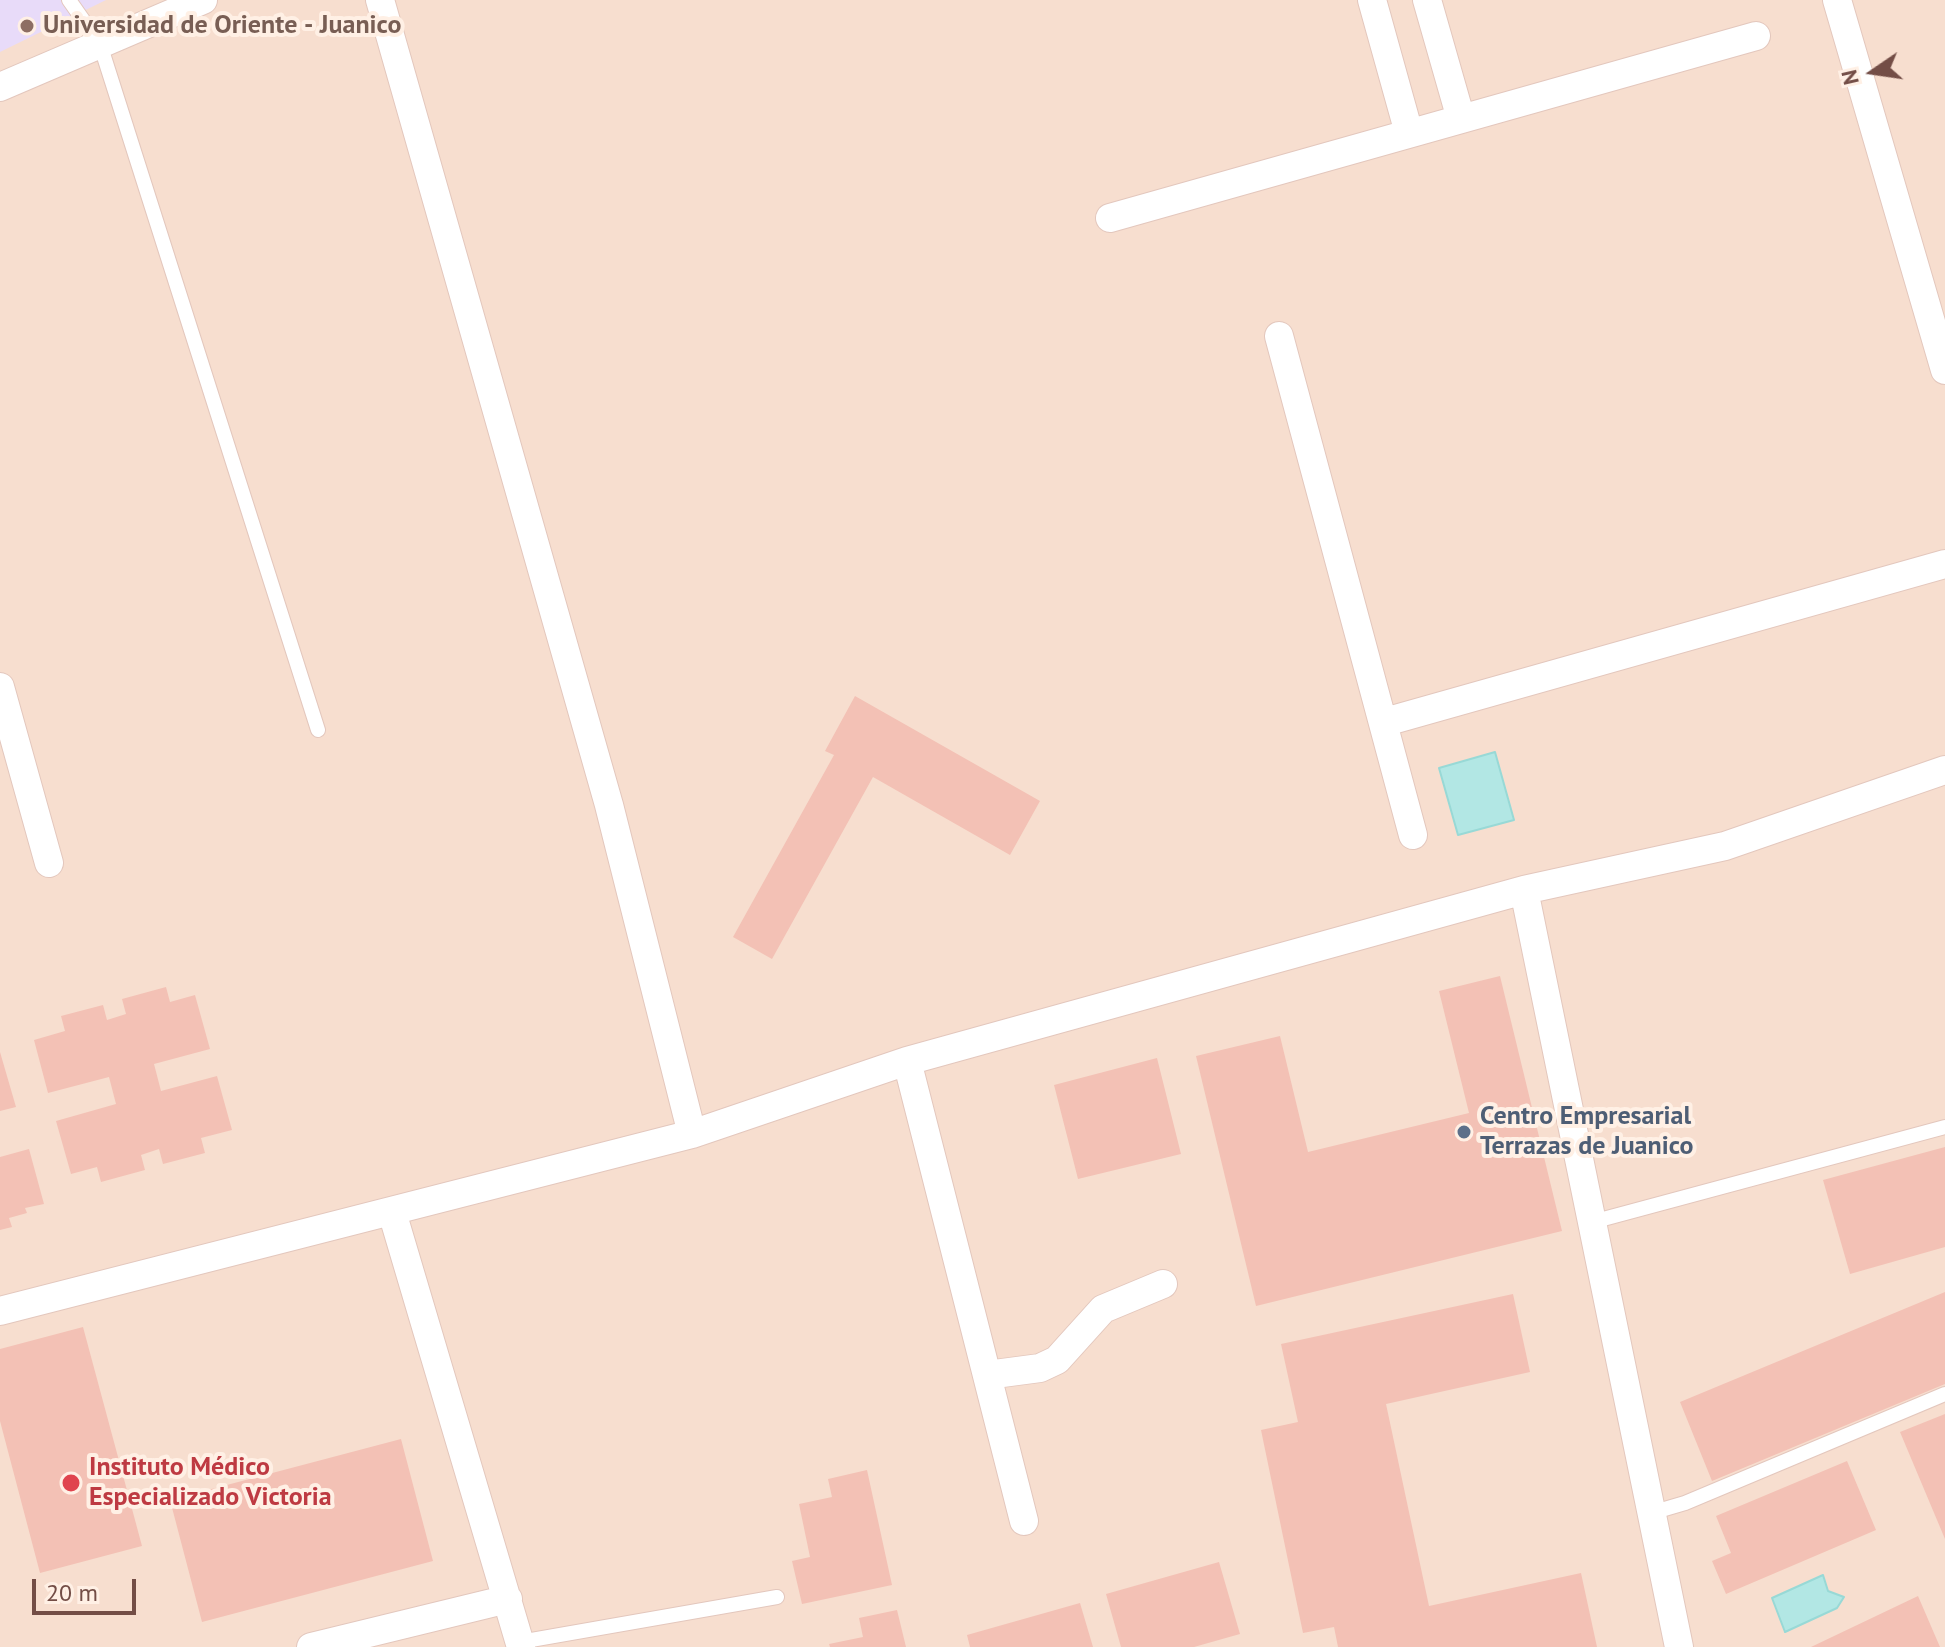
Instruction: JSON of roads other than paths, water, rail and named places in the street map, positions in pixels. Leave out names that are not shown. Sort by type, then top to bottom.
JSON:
[{"type":"street","points":[[0,87],[203,0]]},
{"type":"street","points":[[380,0],[618,800],[692,1134]]},
{"type":"street","points":[[1372,0],[1409,133]]},
{"type":"street","points":[[1427,0],[1461,119]]},
{"type":"street","points":[[1837,0],[1945,370]]},
{"type":"street","points":[[1110,218],[1756,36]]},
{"type":"street","points":[[1279,336],[1413,835]]},
{"type":"street","points":[[1385,722],[1945,564]]},
{"type":"street","points":[[0,687],[11,767],[49,863]]},
{"type":"street","points":[[0,1311],[692,1134],[907,1061],[1524,890],[1725,846],[1945,770]]},
{"type":"street","points":[[1524,890],[1679,1647]]},
{"type":"street","points":[[907,1061],[1024,1521]]},
{"type":"street","points":[[392,1212],[521,1645]]},
{"type":"street","points":[[987,1375],[1040,1368],[1057,1360],[1103,1309],[1163,1284]]},
{"type":"street","points":[[311,1647],[508,1599]]},
{"type":"lane","points":[[69,0],[100,44],[318,730]]},
{"type":"lane","points":[[1592,1222],[1945,1127]]},
{"type":"lane","points":[[1651,1513],[1685,1503],[1945,1394]]},
{"type":"lane","points":[[521,1645],[777,1597]]},
{"type":"water","points":[[1495,752],[1514,820],[1458,835],[1439,768]]},
{"type":"water","points":[[1823,1575],[1828,1591],[1844,1597],[1837,1608],[1785,1632],[1772,1598]]},
{"type":"place","name":"Universidad de Oriente - Juanico","points":[[27,26]]},
{"type":"place","name":"Centro Empresarial Terrazas de Juanico","points":[[1464,1132]]},
{"type":"place","name":"Instituto Médico Especializado Victoria","points":[[71,1483]]}]
